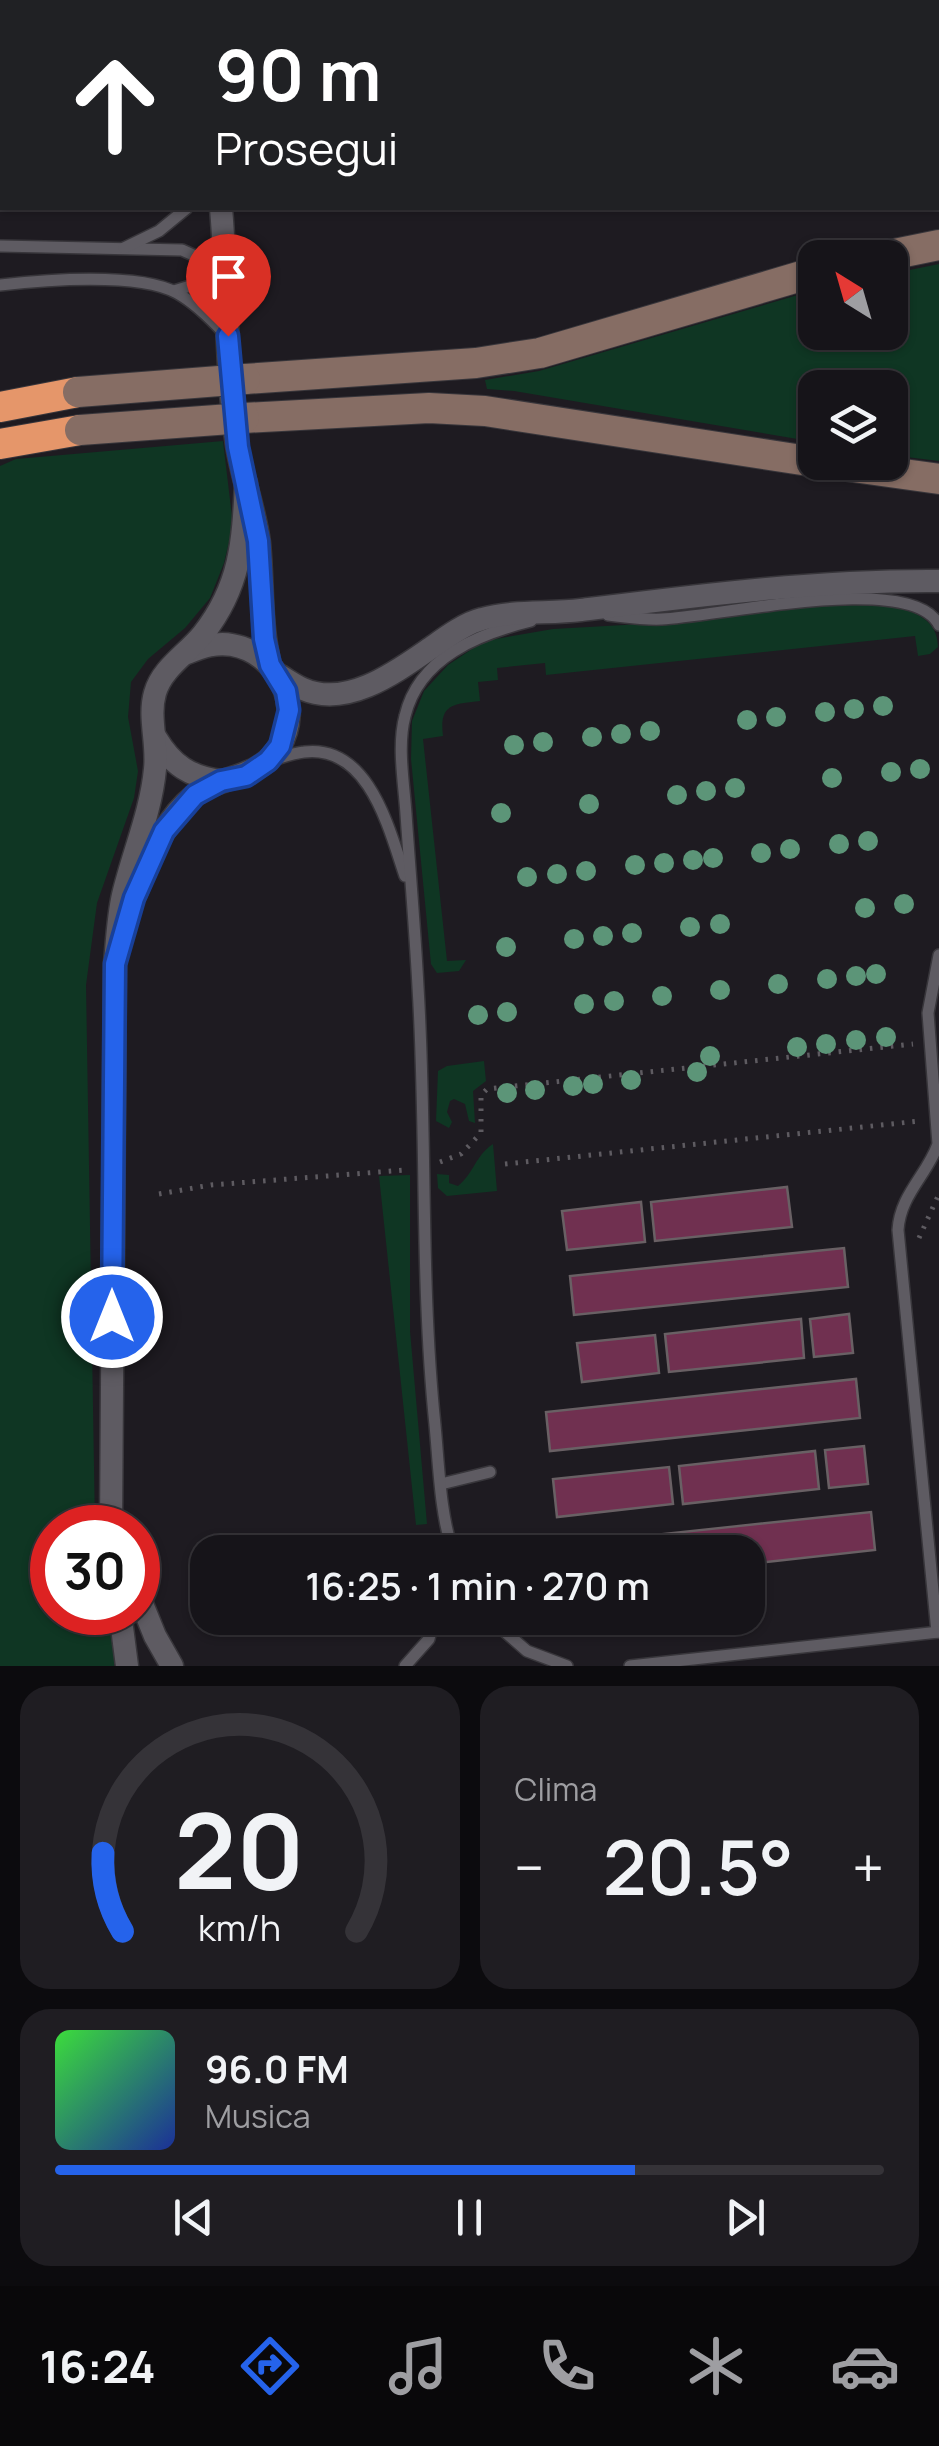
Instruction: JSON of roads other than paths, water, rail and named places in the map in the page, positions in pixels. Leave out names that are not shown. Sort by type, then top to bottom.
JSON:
[{"type":"highway","points":[[0,394],[78,392]]},
{"type":"highway","points":[[0,408],[78,392]]},
{"type":"highway","points":[[0,444],[80,430]]},
{"type":"main road","points":[[908,251],[939,244]]},
{"type":"main road","points":[[78,392],[476,363],[540,353],[798,277]]},
{"type":"main road","points":[[80,430],[428,408],[485,411],[798,459]]},
{"type":"main road","points":[[908,475],[939,479]]},
{"type":"street","points":[[115,964],[134,898],[164,831],[195,795],[221,781],[246,776],[268,761],[280,746],[289,710],[286,691],[264,639],[258,541],[238,447],[221,210]]},
{"type":"street","points":[[110,1505],[115,964],[122,899],[150,798],[156,690],[168,668],[187,653],[224,601],[242,552],[246,483]]},
{"type":"street","points":[[187,653],[208,645],[230,645],[252,652],[306,691],[333,695],[392,675],[479,620],[513,613],[569,612],[761,587],[846,581],[939,581]]},
{"type":"street","points":[[156,738],[182,770],[221,781]]},
{"type":"street","points":[[111,1474],[117,1505]]},
{"type":"street","points":[[123,1635],[128,1666]]},
{"type":"street","points":[[154,1635],[172,1666]]},
{"type":"lane","points":[[120,250],[159,231],[185,210]]},
{"type":"lane","points":[[0,246],[182,250],[227,270]]},
{"type":"lane","points":[[0,285],[69,278],[174,291],[227,270]]},
{"type":"lane","points":[[174,291],[203,311],[228,336]]},
{"type":"lane","points":[[449,1535],[428,1348],[418,990],[402,760],[405,716],[416,691],[430,671],[458,647],[488,632],[569,612],[660,620],[860,598],[902,600],[924,608],[939,625]]},
{"type":"lane","points":[[268,761],[306,751],[331,755],[350,764],[365,780],[386,819],[412,894]]},
{"type":"lane","points":[[630,1666],[938,1632],[898,1230],[899,1210],[932,1162],[938,1144],[928,1013],[939,955]]},
{"type":"lane","points":[[441,1484],[490,1472]]},
{"type":"lane","points":[[405,1666],[430,1635]]},
{"type":"lane","points":[[509,1635],[527,1651],[567,1666]]}]
